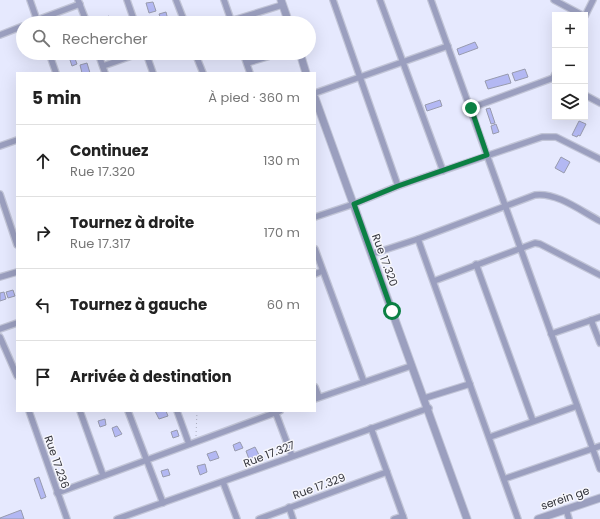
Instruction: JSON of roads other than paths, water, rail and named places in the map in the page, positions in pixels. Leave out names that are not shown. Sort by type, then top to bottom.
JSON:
[{"type":"street","points":[[30,0],[36,16]]},
{"type":"street","points":[[126,0],[132,16]]},
{"type":"street","points":[[176,0],[182,16]]},
{"type":"street","points":[[224,0],[229,16]]},
{"type":"street","points":[[333,0],[398,186]]},
{"type":"street","points":[[380,0],[443,171]]},
{"type":"street","points":[[432,0],[600,469]]},
{"type":"street","points":[[554,0],[578,12]]},
{"type":"street","points":[[586,12],[593,0]]},
{"type":"street","points":[[49,16],[79,2],[84,16]]},
{"type":"street","points":[[246,16],[281,2],[286,16]]},
{"type":"street","points":[[0,35],[16,29]]},
{"type":"street","points":[[316,93],[448,46]]},
{"type":"street","points":[[51,60],[56,72]]},
{"type":"street","points":[[101,60],[105,72]]},
{"type":"street","points":[[103,66],[120,60]]},
{"type":"street","points":[[148,60],[153,72]]},
{"type":"street","points":[[198,60],[203,72]]},
{"type":"street","points":[[246,60],[250,72]]},
{"type":"street","points":[[247,63],[257,60]]},
{"type":"street","points":[[302,60],[306,72]]},
{"type":"street","points":[[471,108],[552,78]]},
{"type":"street","points":[[588,97],[600,104]]},
{"type":"street","name":"Rue 17.320","points":[[316,101],[412,366],[429,408],[467,519]]},
{"type":"street","points":[[316,217],[487,155],[550,136],[600,159]]},
{"type":"street","points":[[0,146],[16,140]]},
{"type":"street","points":[[0,194],[16,242]]},
{"type":"street","points":[[372,254],[544,194],[553,197],[600,221]]},
{"type":"street","points":[[418,239],[490,437],[518,519]]},
{"type":"street","points":[[434,281],[529,244],[540,244],[600,275]]},
{"type":"street","points":[[316,252],[364,382]]},
{"type":"street","points":[[476,264],[533,421]]},
{"type":"street","points":[[316,274],[322,271]]},
{"type":"street","points":[[0,277],[16,272]]},
{"type":"street","points":[[551,334],[600,317]]},
{"type":"street","points":[[591,320],[600,343]]},
{"type":"street","points":[[0,329],[16,323]]},
{"type":"street","points":[[0,337],[16,374]]},
{"type":"street","points":[[317,398],[412,366]]},
{"type":"street","points":[[425,398],[470,384]]},
{"type":"street","points":[[490,437],[578,406]]},
{"type":"street","name":"Rue 17.327","points":[[117,519],[429,408]]},
{"type":"street","name":"Rue 17.236","points":[[30,412],[67,519]]},
{"type":"street","points":[[80,412],[103,475]]},
{"type":"street","points":[[128,412],[162,503]]},
{"type":"street","points":[[177,412],[189,444]]},
{"type":"street","points":[[57,493],[277,412],[292,456]]},
{"type":"street","points":[[371,428],[403,517],[394,519]]},
{"type":"street","points":[[504,479],[600,446]]},
{"type":"street","name":"Rue 17.329","points":[[259,519],[387,472]]},
{"type":"street","points":[[223,482],[237,519]]},
{"type":"street","name":"serein ge","points":[[538,519],[600,498]]},
{"type":"street","points":[[289,507],[293,519]]},
{"type":"street","points":[[566,510],[569,519]]}]
